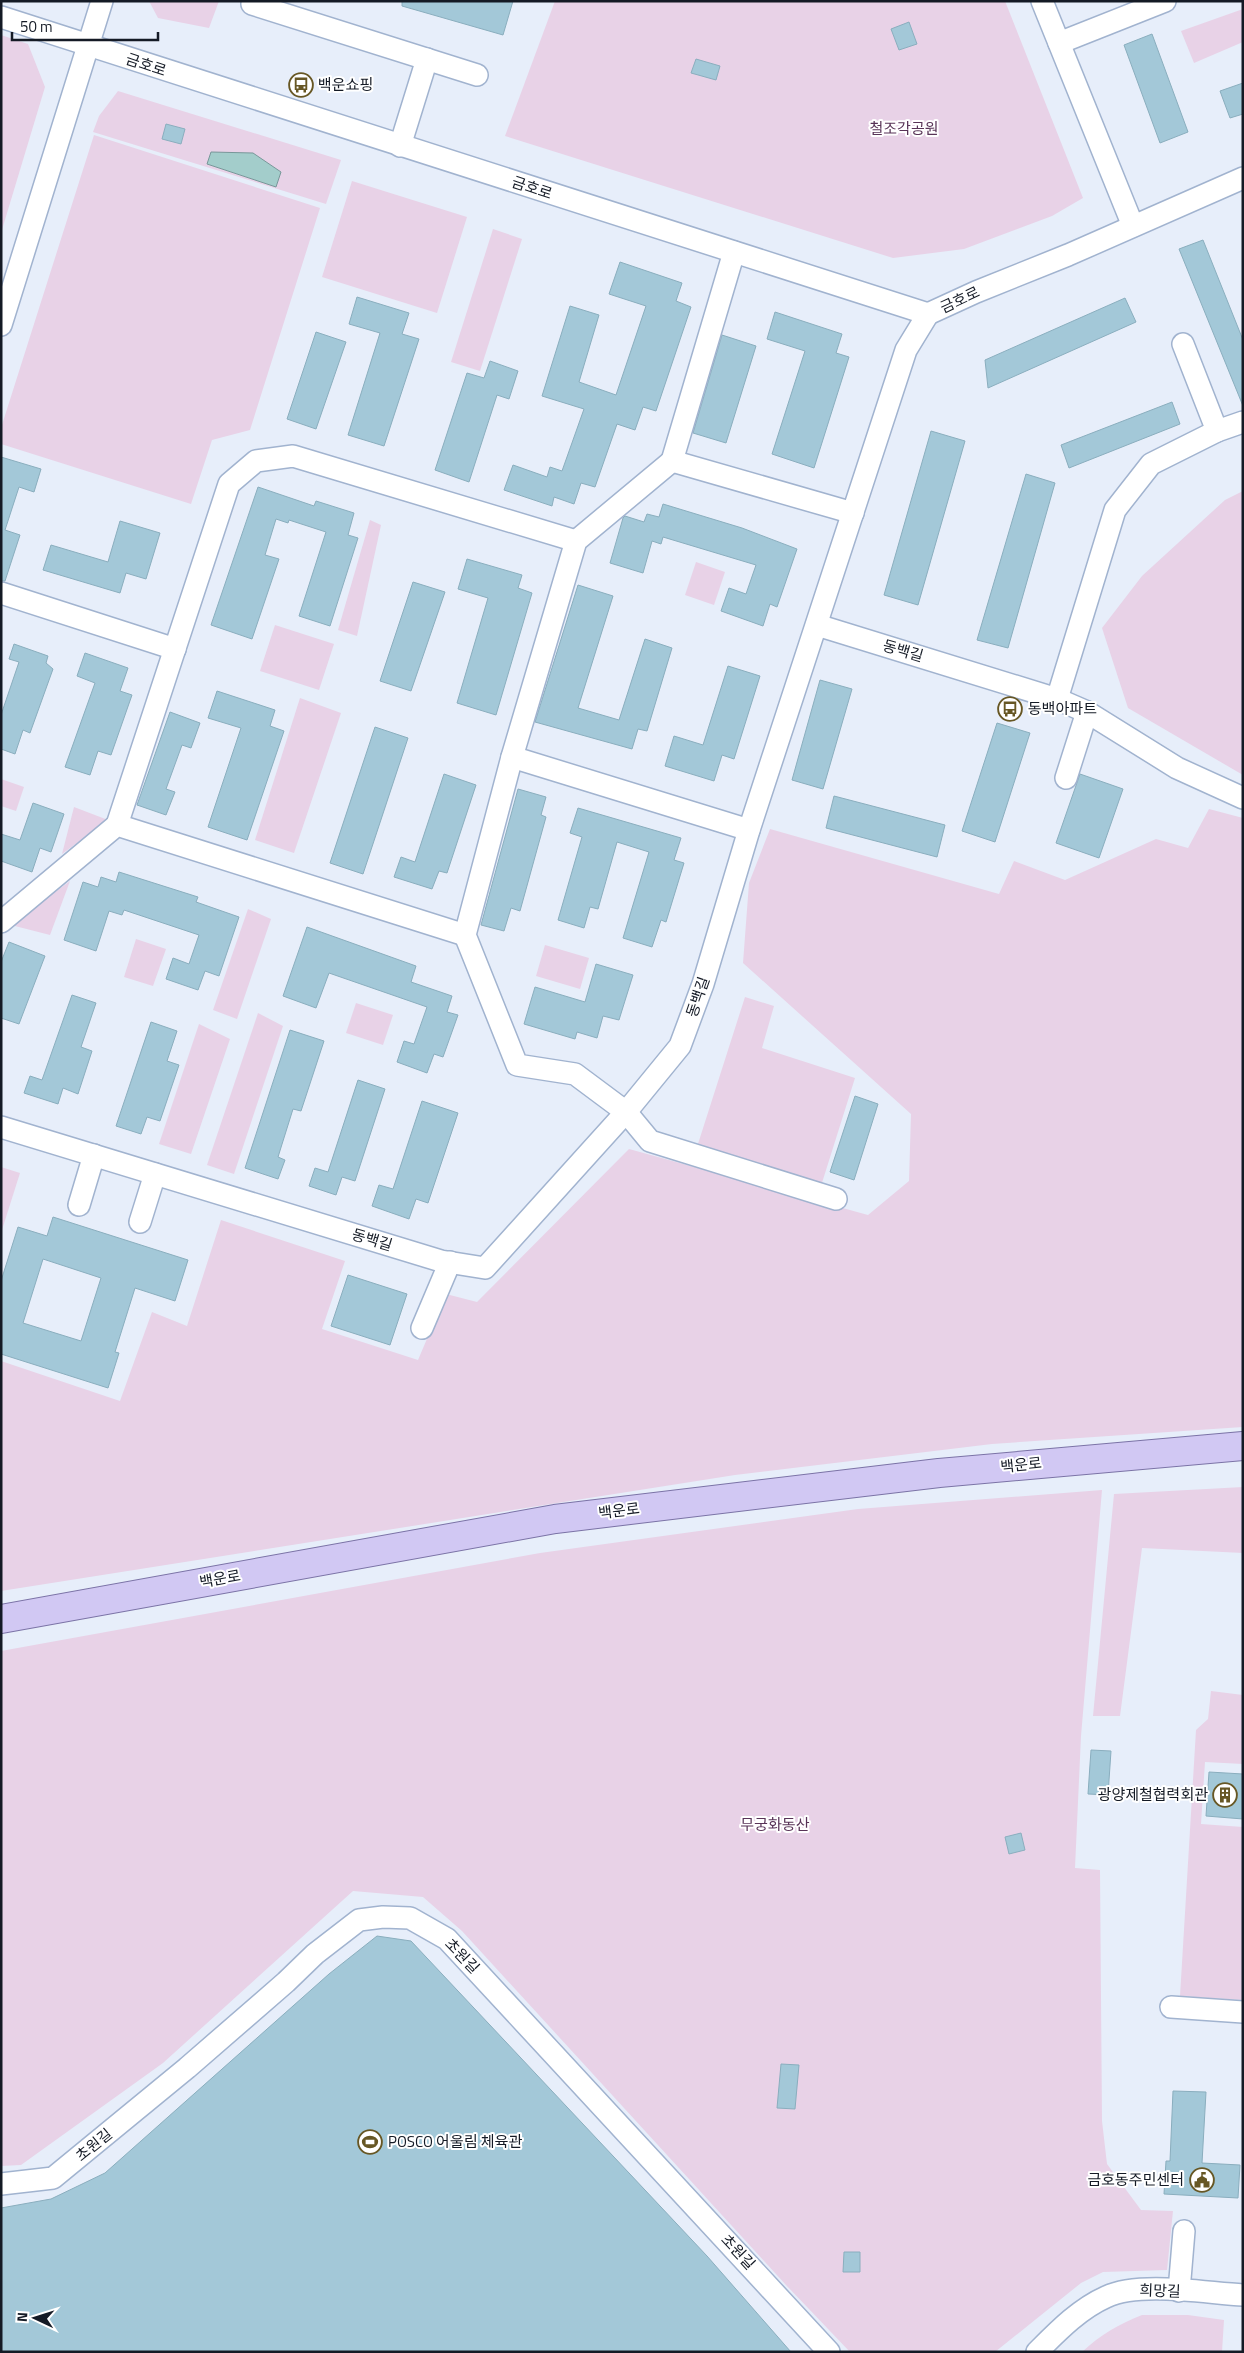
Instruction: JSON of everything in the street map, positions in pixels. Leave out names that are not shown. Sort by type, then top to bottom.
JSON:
[{"type":"main road","name":"백운로","points":[[1,1619],[555,1519],[929,1474],[1243,1446]]},
{"type":"street","points":[[1,325],[102,1]]},
{"type":"street","points":[[253,1],[252,4],[477,75]]},
{"type":"street","points":[[1042,1],[1133,226]]},
{"type":"street","points":[[1059,43],[1165,1]]},
{"type":"street","name":"금호로","points":[[1,17],[928,314],[1243,178]]},
{"type":"street","points":[[400,146],[427,60]]},
{"type":"street","points":[[734,252],[672,461],[576,541],[512,757],[465,935],[517,1065],[575,1074],[626,1112],[650,1141],[836,1200]]},
{"type":"street","points":[[817,626],[906,350],[928,314]]},
{"type":"street","points":[[1182,344],[1217,431]]},
{"type":"street","points":[[1057,699],[1116,510],[1151,464],[1217,431],[1243,422]]},
{"type":"street","points":[[1,922],[117,825],[229,484],[256,461],[293,456],[576,541]]},
{"type":"street","points":[[672,461],[853,513]]},
{"type":"street","points":[[1,592],[175,649]]},
{"type":"street","name":"동백길","points":[[1,1127],[450,1262],[485,1268],[626,1112],[680,1046],[703,984],[750,830],[817,626],[1057,699],[1087,712],[1177,768],[1243,798]]},
{"type":"street","points":[[1066,778],[1087,712]]},
{"type":"street","points":[[512,757],[750,830]]},
{"type":"street","points":[[117,825],[465,935]]},
{"type":"street","points":[[79,1205],[94,1155]]},
{"type":"street","points":[[140,1222],[155,1174]]},
{"type":"street","points":[[422,1328],[450,1262]]},
{"type":"street","name":"초원길","points":[[1,2184],[53,2178],[187,2068],[286,1982],[314,1954],[359,1920],[383,1917],[410,1918],[447,1939],[829,2352]]},
{"type":"street","points":[[1171,2007],[1243,2012]]},
{"type":"street","points":[[1179,2291],[1184,2231]]},
{"type":"street","name":"희망길","points":[[1037,2352],[1068,2322],[1106,2297],[1137,2288],[1243,2295]]},
{"type":"green space","points":[[149,1],[219,1],[209,28],[158,18]]},
{"type":"green space","name":"철조각공원","points":[[555,1],[1005,1],[1083,198],[1052,216],[964,249],[893,258],[505,136]]},
{"type":"green space","points":[[1243,9],[1243,42],[1194,63],[1181,31]]},
{"type":"green space","points":[[1,35],[28,44],[45,87],[1,233]]},
{"type":"green space","points":[[118,91],[341,160],[326,204],[93,132],[99,116]]},
{"type":"green space","points":[[94,135],[320,208],[250,430],[212,440],[191,504],[1,444],[1,428]]},
{"type":"green space","points":[[352,181],[467,217],[437,313],[322,277]]},
{"type":"green space","points":[[493,229],[522,239],[480,371],[451,362]]},
{"type":"green space","points":[[1243,491],[1243,775],[1128,708],[1102,628],[1142,576],[1225,500]]},
{"type":"green space","points":[[370,520],[381,525],[357,636],[338,630]]},
{"type":"green space","points":[[696,562],[725,572],[714,605],[685,595]]},
{"type":"green space","points":[[275,625],[334,644],[319,690],[260,671]]},
{"type":"green space","points":[[300,698],[341,713],[294,853],[255,840]]},
{"type":"green space","points":[[1,779],[24,787],[16,811],[1,806]]},
{"type":"green space","points":[[74,807],[108,820],[62,854]]},
{"type":"green space","points":[[1209,809],[1243,818],[1243,1427],[992,1444],[735,1475],[1,1591],[1,1361],[120,1401],[152,1312],[187,1326],[221,1220],[345,1261],[322,1329],[418,1360],[446,1294],[477,1302],[629,1149],[868,1215],[909,1181],[911,1114],[743,963],[749,883],[770,829],[999,894],[1014,861],[1065,880],[1156,839],[1188,848]]},
{"type":"green space","points":[[70,881],[50,935],[11,925]]},
{"type":"green space","points":[[248,909],[271,919],[237,1019],[213,1010]]},
{"type":"green space","points":[[136,939],[166,949],[153,986],[124,977]]},
{"type":"green space","points":[[545,945],[589,958],[580,989],[536,976]]},
{"type":"green space","points":[[745,997],[774,1006],[762,1048],[855,1078],[821,1186],[697,1147]]},
{"type":"green space","points":[[356,1003],[393,1015],[383,1045],[346,1033]]},
{"type":"green space","points":[[258,1013],[283,1026],[234,1174],[207,1165]]},
{"type":"green space","points":[[199,1024],[230,1039],[191,1154],[159,1144]]},
{"type":"green space","points":[[1,1167],[20,1173],[1,1233]]},
{"type":"green space","points":[[1243,1487],[1243,1553],[1142,1548],[1120,1716],[1093,1716],[1114,1494]]},
{"type":"green space","name":"무궁화동산","points":[[1102,1490],[1081,1736],[1075,1868],[1100,1870],[1102,2121],[1107,2164],[1141,2210],[1173,2211],[1167,2270],[1103,2272],[1081,2283],[995,2352],[850,2352],[786,2285],[462,1931],[423,1897],[353,1891],[163,2063],[21,2165],[1,2166],[1,1651],[540,1553],[858,1509]]},
{"type":"green space","points":[[1211,1691],[1243,1695],[1243,1764],[1205,1762],[1201,1824],[1243,1827],[1243,2000],[1180,1996],[1196,1730],[1208,1719]]},
{"type":"green space","points":[[1142,2315],[1188,2315],[1224,2320],[1222,2352],[1082,2352],[1110,2330]]},
{"type":"shaded area","points":[[211,152],[253,153],[281,172],[276,187],[207,164]]},
{"type":"building","points":[[402,1],[513,1],[503,35],[402,6]]},
{"type":"building","points":[[909,22],[917,44],[899,50],[891,29]]},
{"type":"building","points":[[1152,34],[1188,132],[1160,143],[1124,45]]},
{"type":"building","points":[[696,59],[720,66],[716,80],[691,73]]},
{"type":"building","points":[[1243,83],[1243,114],[1230,118],[1220,91]]},
{"type":"building","points":[[166,124],[185,129],[181,144],[162,139]]},
{"type":"building","points":[[1203,240],[1243,340],[1243,406],[1179,249]]},
{"type":"building","points":[[620,262],[682,283],[676,301],[691,307],[656,411],[643,407],[635,430],[617,424],[595,487],[581,483],[574,504],[554,497],[552,506],[504,490],[513,465],[547,477],[550,467],[562,471],[584,409],[542,396],[570,306],[599,315],[579,382],[616,395],[646,306],[609,294]]},
{"type":"building","points":[[357,297],[409,313],[402,334],[419,339],[384,446],[348,435],[380,333],[349,324]]},
{"type":"building","points":[[1125,298],[1136,322],[988,388],[985,360]]},
{"type":"building","points":[[775,312],[842,334],[836,353],[849,357],[814,468],[772,454],[805,351],[767,339]]},
{"type":"building","points":[[316,332],[346,342],[316,429],[287,419]]},
{"type":"building","points":[[722,335],[756,346],[726,443],[693,433]]},
{"type":"building","points":[[490,361],[518,371],[509,399],[497,395],[469,482],[435,470],[467,373],[484,378]]},
{"type":"building","points":[[1172,402],[1180,424],[1069,468],[1061,445]]},
{"type":"building","points":[[931,431],[965,441],[918,605],[884,595]]},
{"type":"building","points":[[1,457],[41,469],[34,492],[19,487],[5,530],[20,535],[5,581],[1,581]]},
{"type":"building","points":[[1026,474],[1055,483],[1008,648],[977,640]]},
{"type":"building","points":[[258,487],[314,506],[316,501],[354,513],[348,535],[358,538],[330,626],[299,616],[326,532],[289,520],[288,523],[276,519],[265,555],[279,559],[252,639],[211,625]]},
{"type":"building","points":[[663,504],[742,528],[797,549],[777,607],[770,604],[763,626],[721,611],[729,588],[746,594],[756,565],[663,537],[661,544],[652,541],[643,573],[610,563],[623,518],[625,516],[644,522],[647,514],[659,517]]},
{"type":"building","points":[[120,521],[160,533],[146,579],[126,573],[120,593],[43,570],[51,545],[108,562]]},
{"type":"building","points":[[467,559],[522,575],[518,588],[532,593],[496,715],[457,703],[488,598],[458,589]]},
{"type":"building","points":[[413,582],[445,592],[411,691],[380,681]]},
{"type":"building","points":[[578,585],[613,596],[578,708],[619,720],[645,639],[672,648],[647,731],[638,729],[632,749],[535,722]]},
{"type":"building","points":[[14,644],[48,656],[46,663],[53,669],[30,733],[23,730],[15,754],[1,749],[1,715],[19,662],[9,659]]},
{"type":"building","points":[[85,653],[128,668],[120,691],[132,695],[111,755],[98,751],[90,775],[65,767],[95,683],[77,676]]},
{"type":"building","points":[[728,666],[760,676],[734,759],[722,755],[714,781],[665,766],[674,736],[703,745]]},
{"type":"building","points":[[820,680],[852,689],[823,789],[792,780]]},
{"type":"building","points":[[217,691],[275,710],[270,726],[284,731],[247,840],[208,827],[241,728],[208,718]]},
{"type":"building","points":[[170,712],[200,723],[191,748],[182,745],[166,789],[175,792],[166,815],[137,805]]},
{"type":"building","points":[[997,723],[1030,733],[995,842],[962,831]]},
{"type":"building","points":[[375,727],[408,738],[363,874],[330,863]]},
{"type":"building","points":[[444,774],[476,785],[447,873],[439,871],[432,889],[394,877],[401,857],[415,862]]},
{"type":"building","points":[[1080,774],[1123,789],[1099,858],[1056,843]]},
{"type":"building","points":[[518,789],[546,797],[541,815],[546,817],[520,911],[511,908],[504,931],[481,925]]},
{"type":"building","points":[[834,796],[945,825],[937,857],[826,828]]},
{"type":"building","points":[[33,803],[64,814],[51,852],[40,848],[32,872],[1,861],[1,834],[20,840]]},
{"type":"building","points":[[578,808],[681,838],[674,860],[684,863],[666,922],[661,920],[652,947],[623,938],[649,852],[617,842],[598,909],[590,907],[584,928],[558,920],[582,837],[570,833]]},
{"type":"building","points":[[119,872],[198,897],[196,902],[239,917],[219,976],[205,971],[198,990],[166,979],[173,958],[189,964],[199,935],[124,910],[122,915],[109,911],[96,951],[64,940],[83,882],[98,887],[101,877],[116,882]]},
{"type":"building","points":[[307,927],[416,966],[411,982],[452,996],[447,1012],[458,1015],[443,1057],[434,1054],[427,1073],[397,1062],[404,1041],[414,1044],[427,1007],[329,973],[316,1008],[283,996]]},
{"type":"building","points":[[9,942],[45,956],[19,1024],[1,1018],[1,962]]},
{"type":"building","points":[[596,964],[633,975],[619,1020],[603,1016],[597,1038],[577,1032],[575,1039],[524,1024],[535,987],[585,1002]]},
{"type":"building","points":[[72,995],[96,1003],[81,1047],[92,1051],[78,1094],[63,1088],[58,1104],[24,1093],[30,1076],[42,1080]]},
{"type":"building","points":[[151,1022],[177,1031],[167,1061],[179,1065],[160,1121],[147,1117],[141,1134],[116,1126]]},
{"type":"building","points":[[290,1030],[324,1041],[301,1111],[293,1109],[278,1157],[285,1160],[278,1179],[245,1168]]},
{"type":"building","points":[[358,1080],[385,1089],[355,1181],[342,1177],[336,1195],[309,1186],[315,1168],[328,1172]]},
{"type":"building","points":[[855,1096],[878,1104],[854,1180],[830,1172]]},
{"type":"building","points":[[422,1101],[458,1113],[428,1203],[416,1199],[409,1219],[372,1206],[379,1185],[393,1189]]},
{"type":"building","points":[[53,1217],[188,1260],[175,1301],[135,1288],[115,1352],[119,1353],[108,1388],[1,1354],[1,1281],[18,1227],[47,1236]],"holes":[[[43,1259],[101,1278],[81,1341],[23,1323]]]},
{"type":"building","points":[[348,1275],[407,1294],[390,1345],[331,1326]]},
{"type":"building","points":[[1091,1750],[1111,1751],[1108,1795],[1088,1794]]},
{"type":"building","name":"광양제철협력회관","points":[[1209,1772],[1243,1774],[1243,1819],[1206,1816]]},
{"type":"building","points":[[1021,1833],[1025,1850],[1009,1854],[1005,1837]]},
{"type":"building","name":"POSCO 어울림 체육관","points":[[377,1936],[411,1941],[707,2256],[791,2352],[1,2352],[1,2208],[51,2199],[105,2173],[329,1974]]},
{"type":"building","points":[[781,2064],[799,2065],[795,2109],[777,2108]]},
{"type":"building","points":[[1173,2091],[1206,2092],[1202,2163],[1240,2165],[1238,2198],[1164,2194],[1166,2161],[1170,2161]]},
{"type":"building","points":[[844,2252],[860,2252],[860,2272],[843,2272]]},
{"type":"place","name":"백운쇼핑","points":[[301,85]]},
{"type":"place","name":"동백아파트","points":[[1010,709]]},
{"type":"place","name":"광양제철협력회관","points":[[1225,1795]]},
{"type":"place","name":"POSCO 어울림 체육관","points":[[370,2142]]},
{"type":"place","name":"금호동주민센터","points":[[1202,2180]]}]
